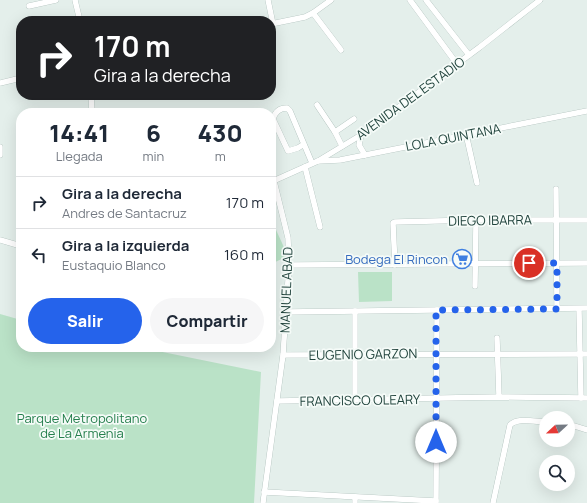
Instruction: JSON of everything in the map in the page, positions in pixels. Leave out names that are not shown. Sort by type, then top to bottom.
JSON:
[{"type":"street","points":[[29,6],[56,0]]},
{"type":"street","points":[[75,0],[79,16]]},
{"type":"street","points":[[268,0],[271,16]]},
{"type":"street","points":[[276,23],[298,19],[313,13],[330,0]]},
{"type":"street","points":[[410,0],[457,64]]},
{"type":"street","points":[[426,0],[469,55]]},
{"type":"street","name":"AVENIDA DEL ESTADIO","points":[[276,181],[315,162],[361,135],[540,0]]},
{"type":"street","points":[[313,13],[341,50]]},
{"type":"street","points":[[0,83],[16,79]]},
{"type":"street","points":[[317,105],[335,132],[342,146]]},
{"type":"street","points":[[276,113],[284,108],[287,108],[290,111],[304,144],[315,162]]},
{"type":"street","name":"LOLA QUINTANA","points":[[315,162],[340,160],[587,111]]},
{"type":"street","points":[[335,132],[354,119]]},
{"type":"street","points":[[276,125],[288,151],[298,148],[304,144]]},
{"type":"street","points":[[466,134],[477,183]]},
{"type":"street","points":[[361,135],[359,147],[365,155]]},
{"type":"street","points":[[0,147],[0,155]]},
{"type":"street","points":[[305,167],[320,227]]},
{"type":"street","points":[[556,189],[557,309]]},
{"type":"street","name":"MANUEL ABAD","points":[[263,503],[283,355],[289,265],[288,238],[276,193]]},
{"type":"street","points":[[475,286],[476,220]]},
{"type":"street","name":"DIEGO IBARRA","points":[[395,265],[394,223],[476,220],[587,220]]},
{"type":"street","points":[[0,240],[16,245]]},
{"type":"street","points":[[289,265],[587,263]]},
{"type":"street","points":[[286,312],[587,308]]},
{"type":"street","points":[[579,309],[584,354],[584,398]]},
{"type":"street","points":[[264,492],[355,500],[436,502],[436,310]]},
{"type":"street","points":[[354,311],[355,400]]},
{"type":"street","points":[[497,338],[499,397]]},
{"type":"street","name":"EUGENIO GARZON","points":[[283,355],[498,353],[584,354]]},
{"type":"street","name":"FRANCISCO OLEARY","points":[[277,401],[499,397],[584,398]]},
{"type":"street","points":[[493,503],[508,428],[512,423],[518,421],[539,422]]},
{"type":"street","points":[[575,426],[587,430]]},
{"type":"green space","points":[[276,230],[288,256],[276,262]]},
{"type":"green space","points":[[358,272],[392,272],[392,301],[359,302]]},
{"type":"green space","name":"Parque Metropolitano de La Armenia","points":[[0,314],[16,319],[16,352],[163,352],[261,372],[254,503],[0,503]]},
{"type":"place","name":"Bodega El Rincon","points":[[462,259]]},
{"type":"route","points":[[436,442],[436,310],[557,309],[557,263],[529,263]]}]
